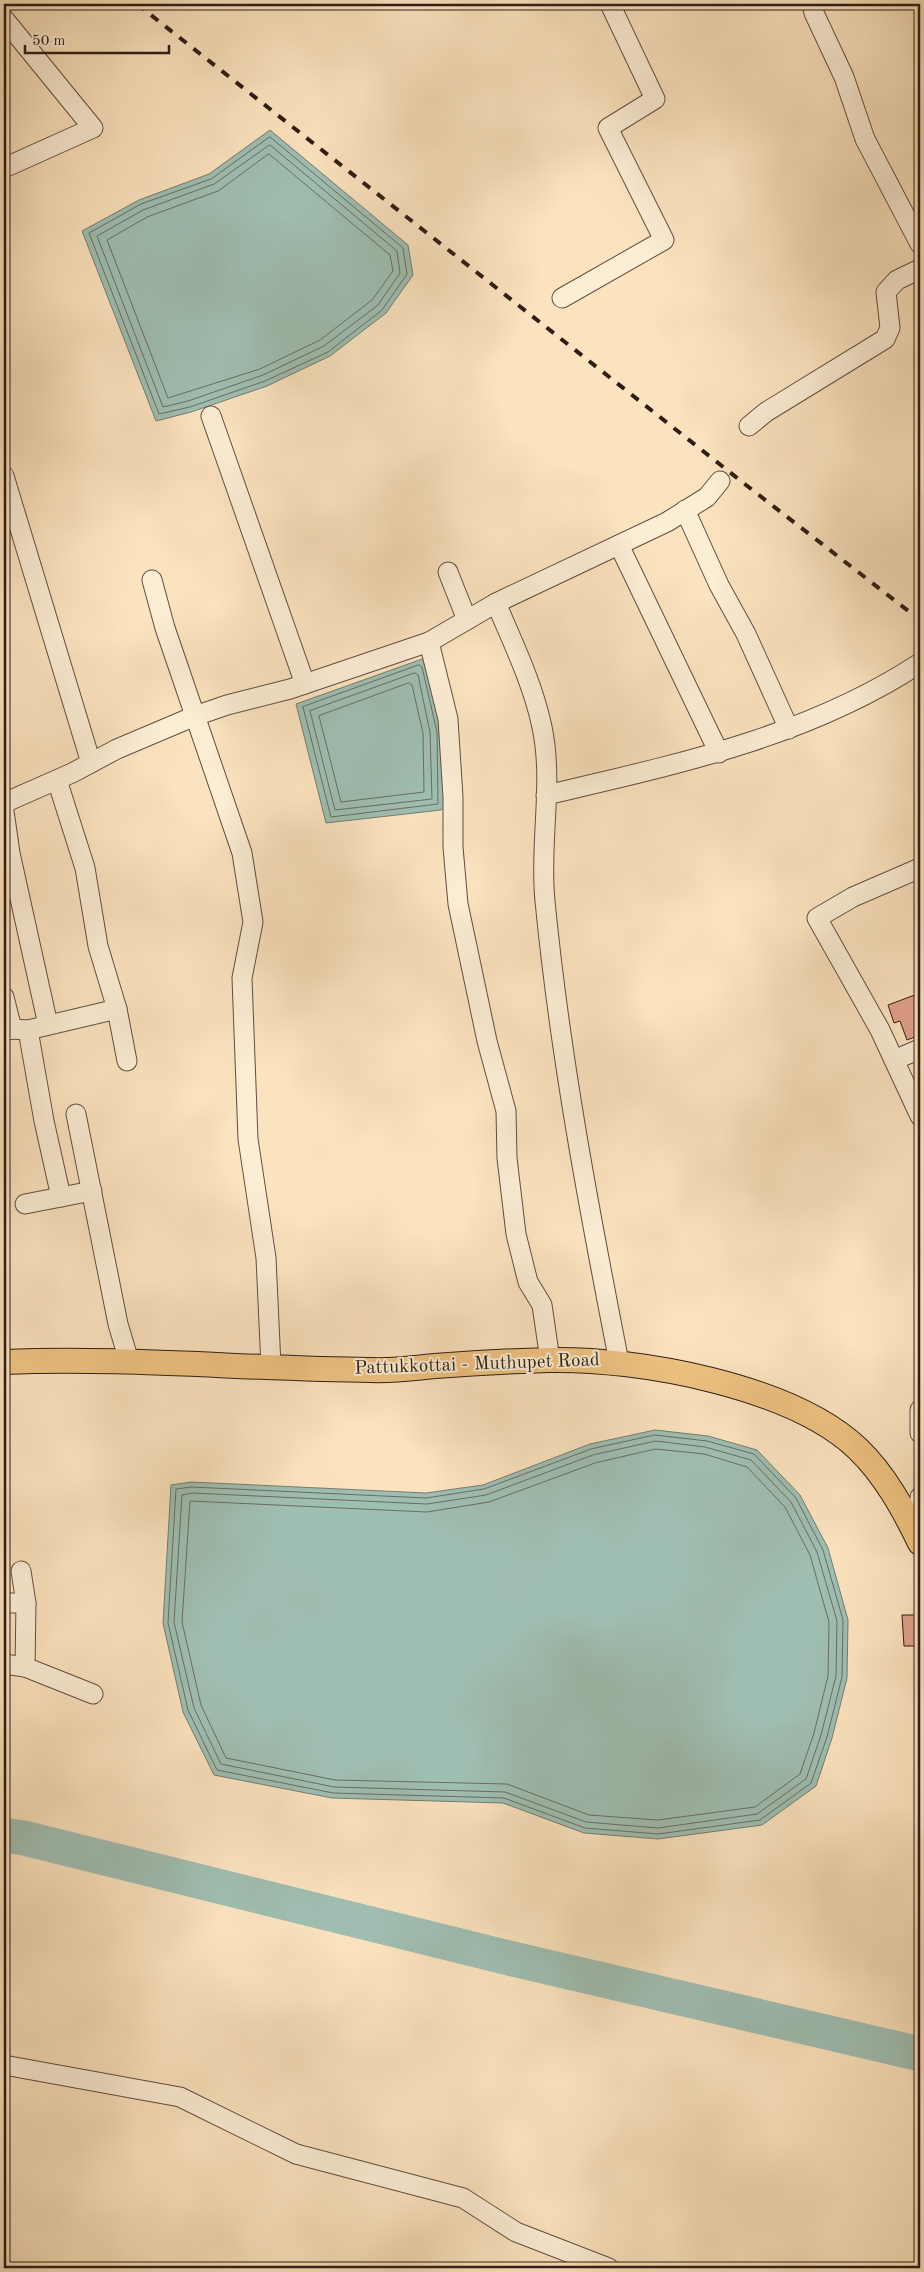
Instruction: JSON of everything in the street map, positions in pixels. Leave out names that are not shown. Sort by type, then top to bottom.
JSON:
[{"type":"main road","name":"Pattukkottai - Muthupet Road","points":[[4,1362],[70,1359],[374,1370],[550,1360],[619,1362],[702,1378],[782,1402],[815,1417],[859,1449],[916,1505],[920,1544]]},
{"type":"street","points":[[562,298],[664,240],[608,128],[655,98],[610,4]]},
{"type":"street","points":[[812,4],[814,14],[844,77],[865,138],[920,244]]},
{"type":"street","points":[[4,19],[92,128],[4,168]]},
{"type":"street","points":[[749,426],[766,412],[885,339],[890,328],[886,292],[897,280],[920,268]]},
{"type":"street","points":[[210,416],[305,684]]},
{"type":"street","points":[[4,476],[91,763]]},
{"type":"street","points":[[4,803],[194,716],[305,684],[429,642],[496,603],[619,545],[685,510],[706,497],[720,481]]},
{"type":"street","points":[[685,510],[719,584],[746,634],[789,729]]},
{"type":"street","points":[[619,545],[719,753]]},
{"type":"street","points":[[448,572],[467,620]]},
{"type":"street","points":[[152,580],[194,716],[242,853],[253,922],[242,978],[248,1139],[266,1258],[271,1366]]},
{"type":"street","points":[[496,603],[529,682],[543,727],[546,795],[545,899],[564,1054],[589,1211],[619,1362]]},
{"type":"street","points":[[429,642],[448,719],[453,797],[453,847],[458,904],[487,1041],[506,1111],[507,1158],[516,1234],[528,1282],[542,1305],[550,1360]]},
{"type":"street","points":[[546,795],[719,753],[789,729],[869,692],[920,663]]},
{"type":"street","points":[[57,780],[85,868],[98,946],[117,1009],[127,1061]]},
{"type":"street","points":[[4,811],[5,834],[48,1025]]},
{"type":"street","points":[[920,868],[853,897],[817,918],[894,1060],[920,1116]]},
{"type":"street","points":[[4,997],[44,1121],[61,1197]]},
{"type":"street","points":[[14,1030],[48,1025],[117,1009]]},
{"type":"street","points":[[894,1060],[920,1049]]},
{"type":"street","points":[[76,1114],[118,1324],[128,1361]]},
{"type":"street","points":[[25,1204],[92,1191]]},
{"type":"street","points":[[920,1410],[920,1433]]},
{"type":"street","points":[[21,1571],[26,1603],[25,1667]]},
{"type":"street","points":[[4,1603],[26,1603]]},
{"type":"street","points":[[4,1664],[25,1667],[94,1694]]},
{"type":"street","points":[[4,2065],[180,2097],[296,2154],[463,2198],[516,2232],[609,2268]]},
{"type":"water","points":[[270,130],[408,245],[413,275],[386,313],[330,356],[267,386],[191,412],[156,421],[82,231],[139,200],[209,174]]},
{"type":"water","points":[[425,658],[442,731],[444,806],[441,810],[326,823],[296,704]]},
{"type":"water","points":[[655,1430],[708,1436],[757,1450],[800,1495],[828,1548],[848,1620],[847,1678],[832,1738],[816,1786],[762,1825],[658,1839],[584,1833],[503,1803],[332,1798],[214,1775],[183,1712],[163,1623],[171,1485],[191,1482],[426,1493],[483,1485],[590,1444]]},
{"type":"building","points":[[920,993],[920,1035],[907,1040],[900,1021],[894,1023],[888,1005]]},
{"type":"building","points":[[902,1615],[920,1615],[920,1646],[904,1646]]},
{"type":"waterway","points":[[4,1835],[24,1838],[513,1959],[920,2054]]},
{"type":"railway","points":[[137,4],[920,620]]}]
